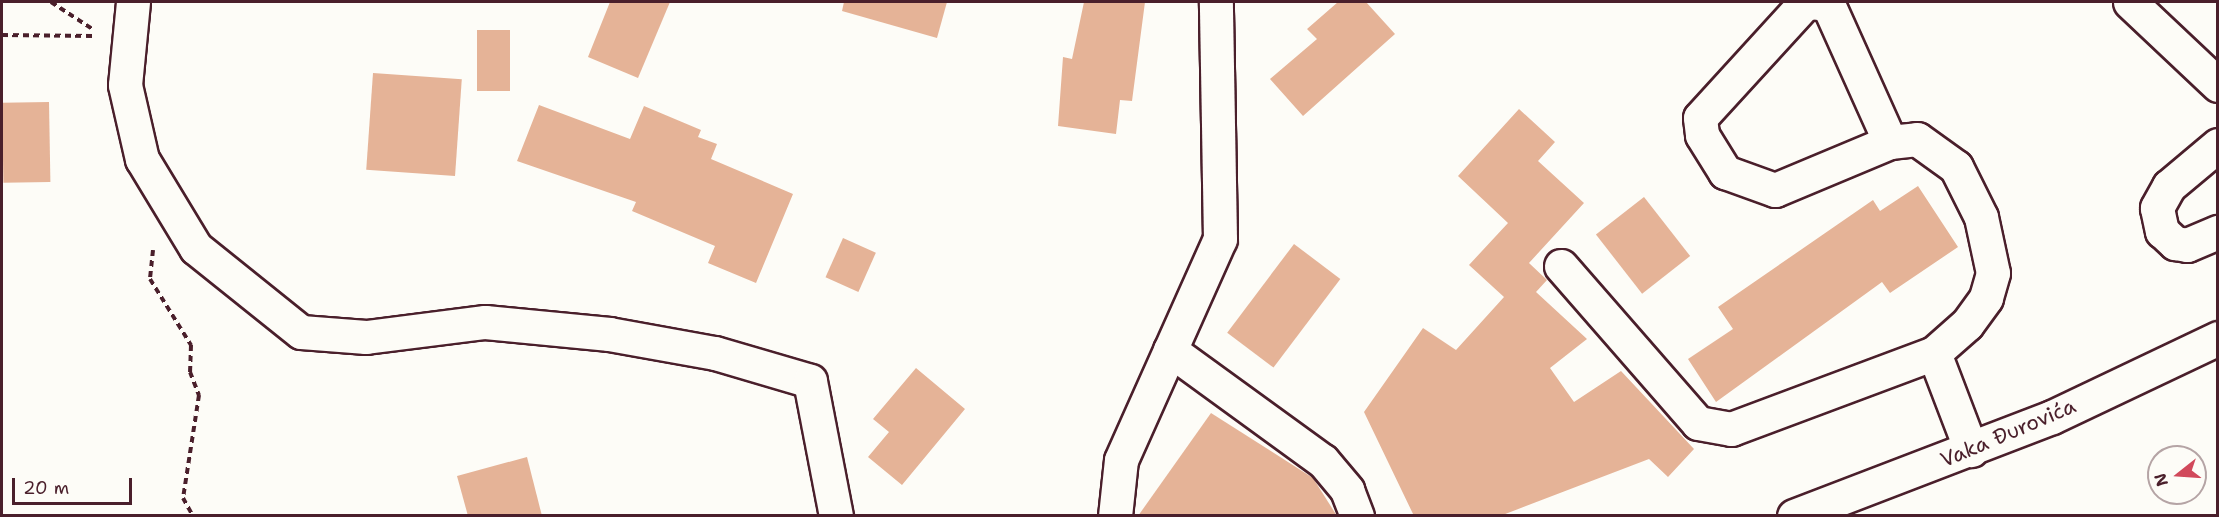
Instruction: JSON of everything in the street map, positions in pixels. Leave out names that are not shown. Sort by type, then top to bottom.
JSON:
[{"type":"street","points":[[133,2],[125,85],[142,159],[196,248],[301,332],[366,337],[485,321],[609,334],[715,353],[810,381],[836,516]]},
{"type":"street","points":[[1115,516],[1121,460],[1220,239],[1216,2]]},
{"type":"street","points":[[1561,266],[1698,423],[1717,430],[1934,353],[1957,336],[1986,298],[1993,273],[1981,217],[1956,167],[1917,140],[1890,142],[1775,190],[1725,172],[1702,135],[1700,118],[1804,4],[1816,2],[1829,6],[1890,142]]},
{"type":"street","points":[[2130,2],[2217,85]]},
{"type":"street","points":[[2217,145],[2169,186],[2157,208],[2162,231],[2175,243],[2187,245],[2217,232]]},
{"type":"street","name":"Vaka Đurovića","points":[[1794,516],[1971,450],[2217,338]]},
{"type":"street","points":[[1170,350],[1323,461],[1347,490],[1357,516]]},
{"type":"street","points":[[1934,353],[1971,450]]},
{"type":"path","points":[[2,35],[105,37],[51,2]]},
{"type":"path","points":[[154,246],[150,279],[191,345],[190,372],[199,395],[183,498],[193,516]]},
{"type":"building","points":[[610,2],[670,2],[638,78],[588,57]]},
{"type":"building","points":[[844,2],[947,2],[937,38],[842,11]]},
{"type":"building","points":[[1084,2],[1145,2],[1132,101],[1120,100],[1116,134],[1058,126],[1063,57],[1072,59]]},
{"type":"building","points":[[1338,2],[1366,2],[1395,34],[1303,116],[1270,79],[1317,39],[1307,29]]},
{"type":"building","points":[[477,30],[510,30],[510,91],[477,91]]},
{"type":"building","points":[[373,73],[462,79],[455,176],[366,170]]},
{"type":"building","points":[[49,102],[50,182],[3,183],[2,103]]},
{"type":"building","points":[[539,105],[630,139],[644,106],[701,130],[698,137],[717,144],[711,159],[793,194],[756,283],[708,263],[715,246],[632,211],[636,202],[517,161]]},
{"type":"building","points":[[1519,109],[1555,142],[1538,161],[1584,203],[1529,263],[1547,280],[1536,292],[1587,339],[1550,368],[1574,402],[1621,371],[1694,449],[1668,477],[1649,459],[1500,516],[1414,516],[1364,412],[1423,328],[1456,350],[1504,297],[1469,265],[1508,223],[1458,176]]},
{"type":"building","points":[[1918,186],[1958,247],[1890,293],[1882,282],[1716,402],[1688,359],[1733,329],[1718,307],[1873,200],[1880,211]]},
{"type":"building","points":[[1644,197],[1690,256],[1642,294],[1596,235]]},
{"type":"building","points":[[843,238],[876,253],[858,292],[826,277]]},
{"type":"building","points":[[1294,244],[1340,279],[1274,368],[1227,333]]},
{"type":"building","points":[[916,368],[965,409],[902,485],[868,457],[889,432],[873,419]]},
{"type":"building","points":[[1211,413],[1313,478],[1337,516],[1138,516]]},
{"type":"building","points":[[527,457],[542,516],[468,516],[457,476]]}]
